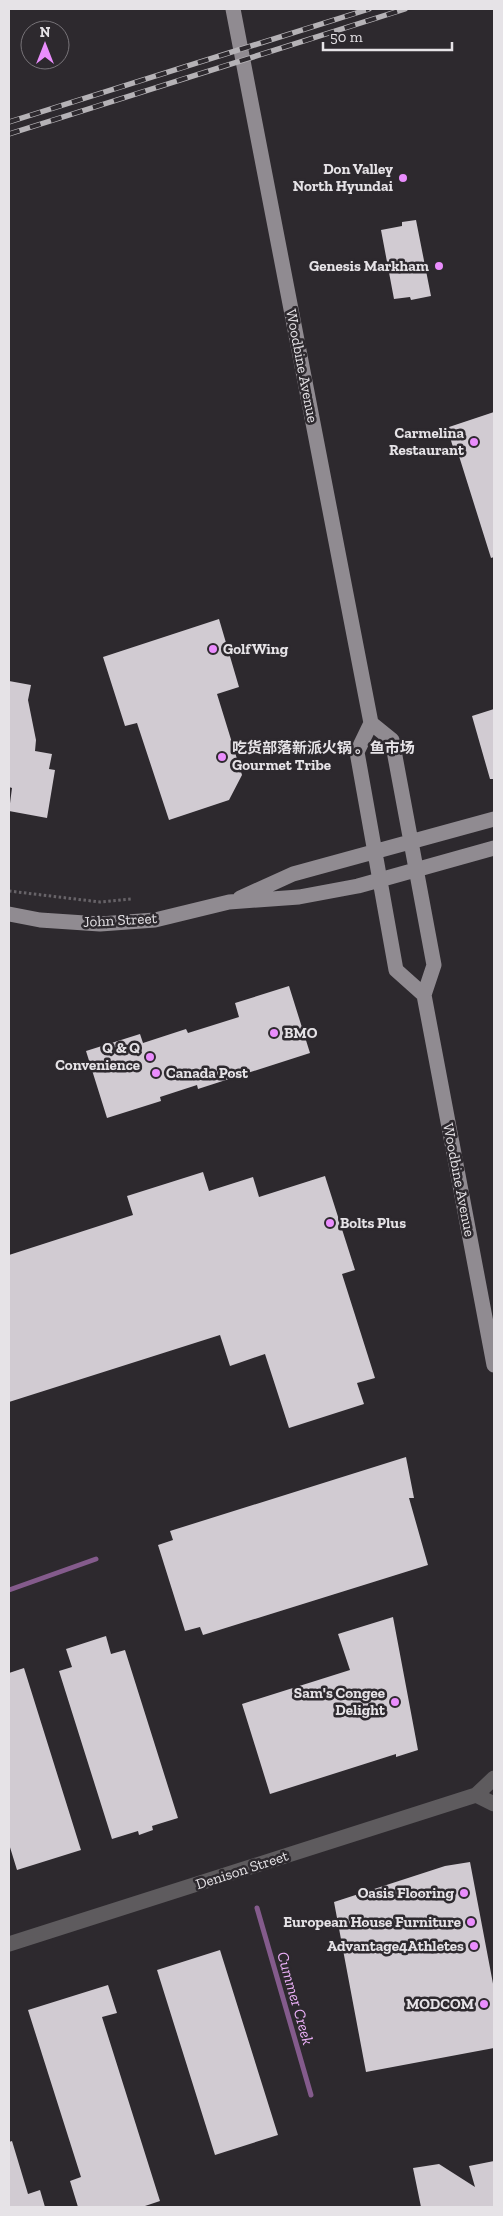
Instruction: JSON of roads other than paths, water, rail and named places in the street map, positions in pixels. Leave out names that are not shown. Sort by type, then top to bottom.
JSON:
[{"type":"main road","name":"Woodbine Avenue","points":[[233,9],[371,723],[392,740],[418,871],[434,965],[424,995],[494,1365]]},
{"type":"main road","points":[[371,723],[358,752],[377,852],[380,881],[396,970],[424,995]]},
{"type":"main road","name":"John Street","points":[[229,902],[293,874],[494,819]]},
{"type":"main road","name":"John Street","points":[[9,914],[40,920],[100,924],[155,920],[229,902],[300,897],[380,881],[494,848]]},
{"type":"street","name":"Denison Street","points":[[9,1944],[476,1795],[494,1778]]},
{"type":"street","points":[[476,1795],[494,1804]]},
{"type":"waterway","name":"Cummer Creek","points":[[9,1590],[96,1559]]},
{"type":"waterway","name":"Cummer Creek","points":[[257,1908],[311,2095]]},
{"type":"railway","points":[[9,122],[369,9]]},
{"type":"railway","points":[[9,134],[405,9]]},
{"type":"place","name":"Don Valley North Hyundai","points":[[403,178]]},
{"type":"place","name":"Genesis Markham","points":[[439,266]]},
{"type":"place","name":"Carmelina Restaurant","points":[[474,442]]},
{"type":"place","name":"GolfWing","points":[[213,649]]},
{"type":"place","name":"吃货部落新派火锅 。鱼市场 Gourmet Tribe","points":[[222,757]]},
{"type":"place","name":"BMO","points":[[274,1033]]},
{"type":"place","name":"Q & Q Convenience","points":[[150,1057]]},
{"type":"place","name":"Canada Post","points":[[156,1073]]},
{"type":"place","name":"Bolts Plus","points":[[330,1223]]},
{"type":"place","name":"Sam's Congee Delight","points":[[395,1702]]},
{"type":"place","name":"Oasis Flooring","points":[[464,1893]]},
{"type":"place","name":"European House Furniture","points":[[471,1922]]},
{"type":"place","name":"Advantage4Athletes","points":[[474,1946]]},
{"type":"place","name":"MODCOM","points":[[484,2004]]}]
